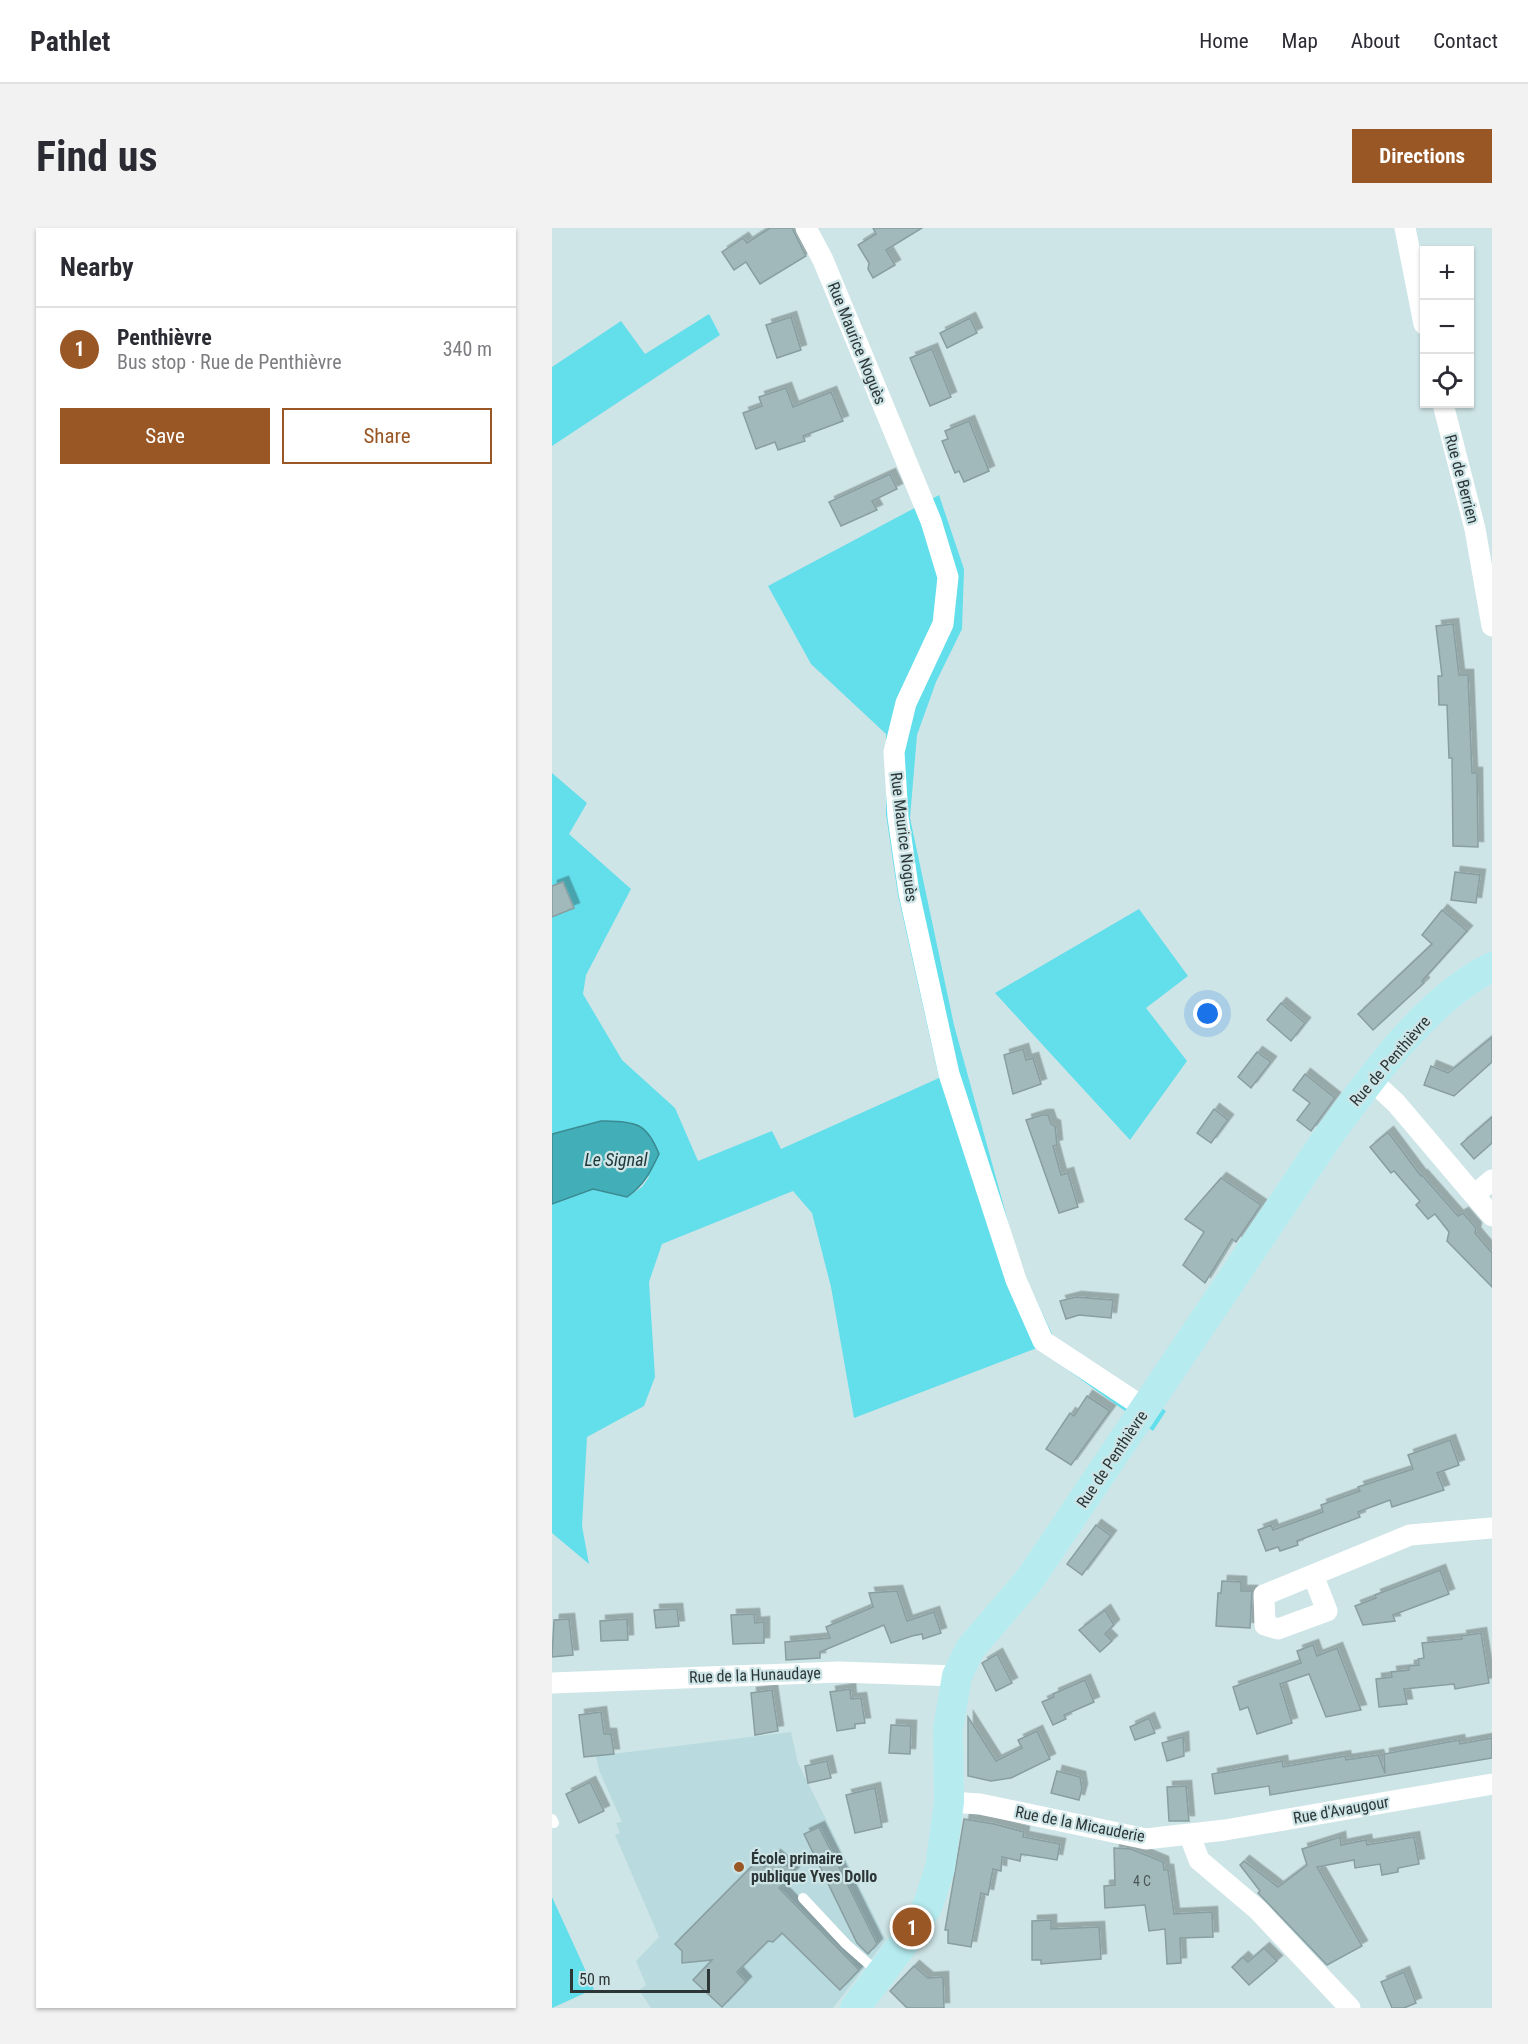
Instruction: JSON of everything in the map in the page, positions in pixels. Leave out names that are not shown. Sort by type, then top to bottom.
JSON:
[{"type":"street","name":"Rue Maurice Noguès","points":[[806,228],[823,260],[931,521],[948,578],[943,624],[906,703],[894,752],[898,817],[909,893],[949,1074],[1016,1280],[1042,1341],[1146,1409]]},
{"type":"street","points":[[1405,228],[1420,300]]},
{"type":"street","name":"Rue de Berrien","points":[[1444,408],[1475,529],[1492,626]]},
{"type":"street","name":"Rue de Penthièvre","points":[[855,2008],[906,1941],[928,1905],[940,1868],[949,1802],[948,1729],[957,1676],[970,1649],[1030,1580],[1325,1141],[1370,1079],[1454,990],[1472,977],[1492,967]]},
{"type":"street","points":[[1370,1079],[1396,1103],[1492,1216]]},
{"type":"street","points":[[1474,1195],[1492,1180]]},
{"type":"street","points":[[1314,1575],[1410,1535],[1492,1528]]},
{"type":"street","name":"Rue de la Hunaudaye","points":[[552,1683],[839,1672],[957,1676]]},
{"type":"street","name":"Rue d'Avaugour","points":[[1190,1836],[1492,1784]]},
{"type":"street","name":"Rue de la Micauderie","points":[[949,1802],[980,1804],[1146,1839],[1190,1836]]},
{"type":"street","points":[[1190,1836],[1200,1860],[1258,1910],[1350,2008]]},
{"type":"lane","points":[[803,1899],[846,1944],[880,1974]]},
{"type":"shaded area","points":[[709,314],[720,335],[552,446],[552,367],[621,321],[645,354]]},
{"type":"shaded area","points":[[939,495],[964,569],[962,629],[936,682],[917,735],[910,818],[954,1025],[1020,1265],[1053,1336],[1166,1411],[1153,1431],[1037,1348],[854,1418],[831,1287],[812,1213],[793,1191],[662,1244],[649,1282],[655,1377],[644,1406],[587,1437],[582,1526],[589,1564],[552,1533],[552,1204],[593,1189],[627,1197],[642,1187],[649,1177],[601,1121],[552,1134],[552,773],[587,803],[569,834],[631,889],[586,975],[583,994],[622,1060],[675,1108],[698,1161],[772,1131],[781,1149],[939,1078],[898,895],[886,814],[886,734],[811,664],[768,586]]},
{"type":"shaded area","points":[[1139,909],[1188,976],[1146,1008],[1187,1061],[1130,1140],[995,993]]},
{"type":"shaded area","name":"École primaire publique Yves Dollo","points":[[791,1732],[798,1763],[886,1940],[833,2008],[651,2008],[639,1990],[646,1985],[636,1961],[659,1937],[615,1835],[620,1833],[616,1823],[622,1822],[599,1770],[596,1756]]},
{"type":"shaded area","points":[[552,1897],[594,1989],[552,2008]]},
{"type":"water","name":"Le Signal","points":[[601,1121],[631,1123],[644,1129],[659,1154],[649,1173],[638,1188],[627,1197],[593,1189],[552,1204],[552,1134]]},
{"type":"building","points":[[770,228],[792,228],[806,256],[760,284],[746,262],[734,270],[722,252],[743,238],[747,243]]},
{"type":"building","points":[[873,228],[922,228],[886,250],[895,265],[873,278],[868,269],[869,263],[858,245],[876,234]]},
{"type":"building","points":[[791,317],[801,350],[777,358],[766,325]]},
{"type":"building","points":[[970,318],[977,333],[947,348],[940,333]]},
{"type":"building","points":[[932,349],[951,397],[930,406],[910,358]]},
{"type":"building","points":[[786,388],[793,407],[831,392],[843,421],[803,436],[805,441],[778,450],[775,442],[756,449],[743,413],[762,406],[759,397]]},
{"type":"building","points":[[969,421],[989,471],[964,482],[959,471],[955,473],[942,441],[948,439],[945,431]]},
{"type":"building","points":[[890,474],[897,489],[872,501],[877,510],[841,526],[829,502]]},
{"type":"building","points":[[1453,624],[1459,675],[1468,675],[1472,773],[1477,773],[1478,847],[1453,846],[1452,758],[1449,758],[1447,705],[1439,705],[1438,676],[1442,676],[1436,626]]},
{"type":"building","points":[[1455,872],[1480,875],[1476,903],[1451,900]]},
{"type":"building","points":[[563,882],[574,908],[552,917],[552,886]]},
{"type":"building","points":[[1442,910],[1467,931],[1422,981],[1424,983],[1373,1030],[1358,1014],[1432,944],[1422,935]]},
{"type":"building","points":[[1281,1003],[1305,1023],[1291,1041],[1267,1020]]},
{"type":"building","points":[[1492,1037],[1492,1062],[1454,1096],[1424,1085],[1431,1066],[1448,1073]]},
{"type":"building","points":[[1023,1049],[1026,1060],[1033,1058],[1041,1084],[1013,1094],[1004,1055]]},
{"type":"building","points":[[1257,1052],[1271,1062],[1251,1088],[1238,1077]]},
{"type":"building","points":[[1305,1074],[1335,1098],[1311,1131],[1297,1120],[1310,1103],[1293,1090]]},
{"type":"building","points":[[1214,1109],[1228,1120],[1211,1143],[1197,1133]]},
{"type":"building","points":[[1048,1115],[1051,1124],[1055,1126],[1057,1145],[1053,1146],[1061,1175],[1068,1173],[1078,1207],[1059,1213],[1026,1120]]},
{"type":"building","points":[[1492,1117],[1492,1143],[1474,1159],[1461,1144]]},
{"type":"building","points":[[1388,1132],[1421,1176],[1458,1216],[1463,1213],[1476,1228],[1475,1233],[1492,1253],[1492,1287],[1447,1241],[1449,1232],[1435,1214],[1428,1219],[1416,1205],[1420,1201],[1394,1171],[1391,1173],[1370,1147]]},
{"type":"building","points":[[1221,1178],[1261,1205],[1236,1242],[1232,1239],[1205,1283],[1183,1265],[1204,1232],[1185,1219]]},
{"type":"building","points":[[1076,1297],[1113,1300],[1111,1318],[1079,1315],[1066,1319],[1060,1301]]},
{"type":"building","points":[[1087,1396],[1110,1411],[1071,1465],[1046,1449],[1070,1413],[1074,1416]]},
{"type":"building","points":[[1450,1440],[1459,1465],[1437,1473],[1444,1490],[1392,1507],[1390,1500],[1358,1512],[1360,1517],[1297,1541],[1298,1545],[1280,1551],[1278,1547],[1266,1551],[1258,1530],[1271,1525],[1273,1530],[1323,1512],[1321,1505],[1360,1491],[1358,1487],[1413,1469],[1408,1455]]},
{"type":"building","points":[[1096,1525],[1111,1536],[1082,1575],[1067,1564]]},
{"type":"building","points":[[1440,1570],[1449,1594],[1393,1615],[1395,1621],[1363,1625],[1355,1606],[1376,1598],[1375,1595]]},
{"type":"building","points":[[1222,1581],[1241,1582],[1241,1591],[1252,1591],[1250,1628],[1216,1626],[1218,1593],[1221,1593]]},
{"type":"building","points":[[897,1591],[907,1621],[934,1612],[941,1633],[923,1639],[922,1634],[912,1636],[891,1643],[884,1625],[820,1652],[820,1658],[786,1660],[785,1642],[830,1638],[826,1627],[873,1607],[869,1593]]},
{"type":"building","points":[[677,1609],[679,1626],[656,1628],[654,1610]]},
{"type":"building","points":[[1105,1610],[1114,1625],[1105,1634],[1112,1641],[1100,1652],[1079,1630]]},
{"type":"building","points":[[754,1614],[755,1623],[764,1622],[764,1643],[733,1644],[731,1615]]},
{"type":"building","points":[[569,1619],[573,1655],[552,1657],[554,1620]]},
{"type":"building","points":[[627,1619],[628,1640],[601,1641],[600,1621]]},
{"type":"building","points":[[1481,1633],[1489,1683],[1455,1689],[1454,1684],[1404,1689],[1407,1704],[1379,1707],[1376,1679],[1392,1677],[1391,1672],[1409,1670],[1409,1666],[1419,1665],[1418,1659],[1424,1658],[1422,1643],[1462,1639],[1461,1636]]},
{"type":"building","points":[[1313,1645],[1317,1656],[1337,1648],[1361,1710],[1326,1717],[1309,1674],[1280,1684],[1292,1723],[1257,1734],[1248,1707],[1240,1710],[1233,1687],[1301,1663],[1297,1651]]},
{"type":"building","points":[[997,1654],[1012,1683],[996,1691],[982,1663]]},
{"type":"building","points":[[1085,1680],[1094,1702],[1064,1715],[1066,1719],[1053,1725],[1042,1702],[1054,1697],[1053,1694]]},
{"type":"building","points":[[850,1689],[851,1699],[861,1698],[865,1723],[855,1724],[855,1728],[837,1731],[830,1692]]},
{"type":"building","points":[[772,1690],[778,1731],[755,1735],[751,1693]]},
{"type":"building","points":[[601,1712],[604,1734],[611,1734],[614,1754],[584,1757],[579,1715]]},
{"type":"building","points":[[968,1717],[996,1761],[1022,1748],[1018,1740],[1037,1731],[1050,1759],[1011,1778],[991,1781],[968,1776]]},
{"type":"building","points":[[1149,1718],[1155,1733],[1135,1740],[1130,1727]]},
{"type":"building","points":[[891,1725],[911,1726],[910,1754],[889,1753]]},
{"type":"building","points":[[1183,1737],[1184,1756],[1167,1761],[1162,1743]]},
{"type":"building","points":[[1492,1738],[1492,1758],[1270,1795],[1269,1786],[1215,1794],[1212,1774],[1282,1761],[1283,1767],[1345,1756],[1346,1760],[1378,1755],[1385,1773],[1384,1754],[1459,1740],[1460,1744]]},
{"type":"building","points":[[827,1761],[831,1778],[808,1783],[805,1766]]},
{"type":"building","points":[[1057,1771],[1080,1777],[1082,1789],[1079,1800],[1051,1793]]},
{"type":"building","points":[[590,1782],[604,1811],[579,1823],[566,1794]]},
{"type":"building","points":[[1186,1786],[1189,1821],[1169,1821],[1167,1787]]},
{"type":"building","points":[[875,1788],[882,1827],[855,1833],[846,1795]]},
{"type":"building","points":[[964,1819],[994,1824],[1024,1832],[1023,1837],[1060,1844],[1057,1860],[1021,1854],[1020,1861],[1002,1857],[1001,1871],[993,1869],[988,1895],[981,1893],[971,1947],[948,1943],[948,1930],[945,1930]]},
{"type":"building","points":[[819,1827],[877,1944],[868,1954],[857,1943],[804,1834]]},
{"type":"building","points":[[1340,1837],[1341,1845],[1366,1840],[1367,1845],[1414,1837],[1419,1864],[1398,1868],[1398,1872],[1382,1875],[1380,1864],[1355,1868],[1354,1860],[1317,1867],[1362,1946],[1327,1965],[1258,1893],[1260,1891],[1240,1865],[1244,1861],[1278,1887],[1307,1865],[1302,1849]]},
{"type":"building","points":[[1114,1848],[1131,1849],[1163,1862],[1164,1870],[1168,1870],[1174,1914],[1212,1912],[1213,1937],[1180,1938],[1181,1963],[1167,1964],[1165,1929],[1149,1931],[1145,1905],[1105,1908],[1104,1886],[1115,1885]]},
{"type":"building","points":[[775,1855],[794,1872],[779,1888],[859,1970],[840,1990],[782,1933],[773,1942],[768,1941],[737,1972],[746,1982],[722,2007],[693,1980],[712,1960],[682,1963],[682,1951],[675,1944],[757,1861],[764,1867]]},
{"type":"building","points":[[1051,1920],[1051,1929],[1099,1927],[1101,1959],[1041,1964],[1041,1960],[1032,1960],[1032,1921]]},
{"type":"building","points":[[1264,1948],[1277,1961],[1249,1985],[1232,1967],[1243,1957],[1248,1962]]},
{"type":"building","points":[[914,1966],[928,1978],[943,1977],[944,2008],[907,2008],[890,1991]]},
{"type":"building","points":[[1404,1972],[1416,2003],[1404,2008],[1392,2008],[1381,1982]]},
{"type":"place","name":"École primaire publique Yves Dollo","points":[[739,1867]]},
{"type":"place","name":"Penthièvre","points":[[912,1927]]}]
